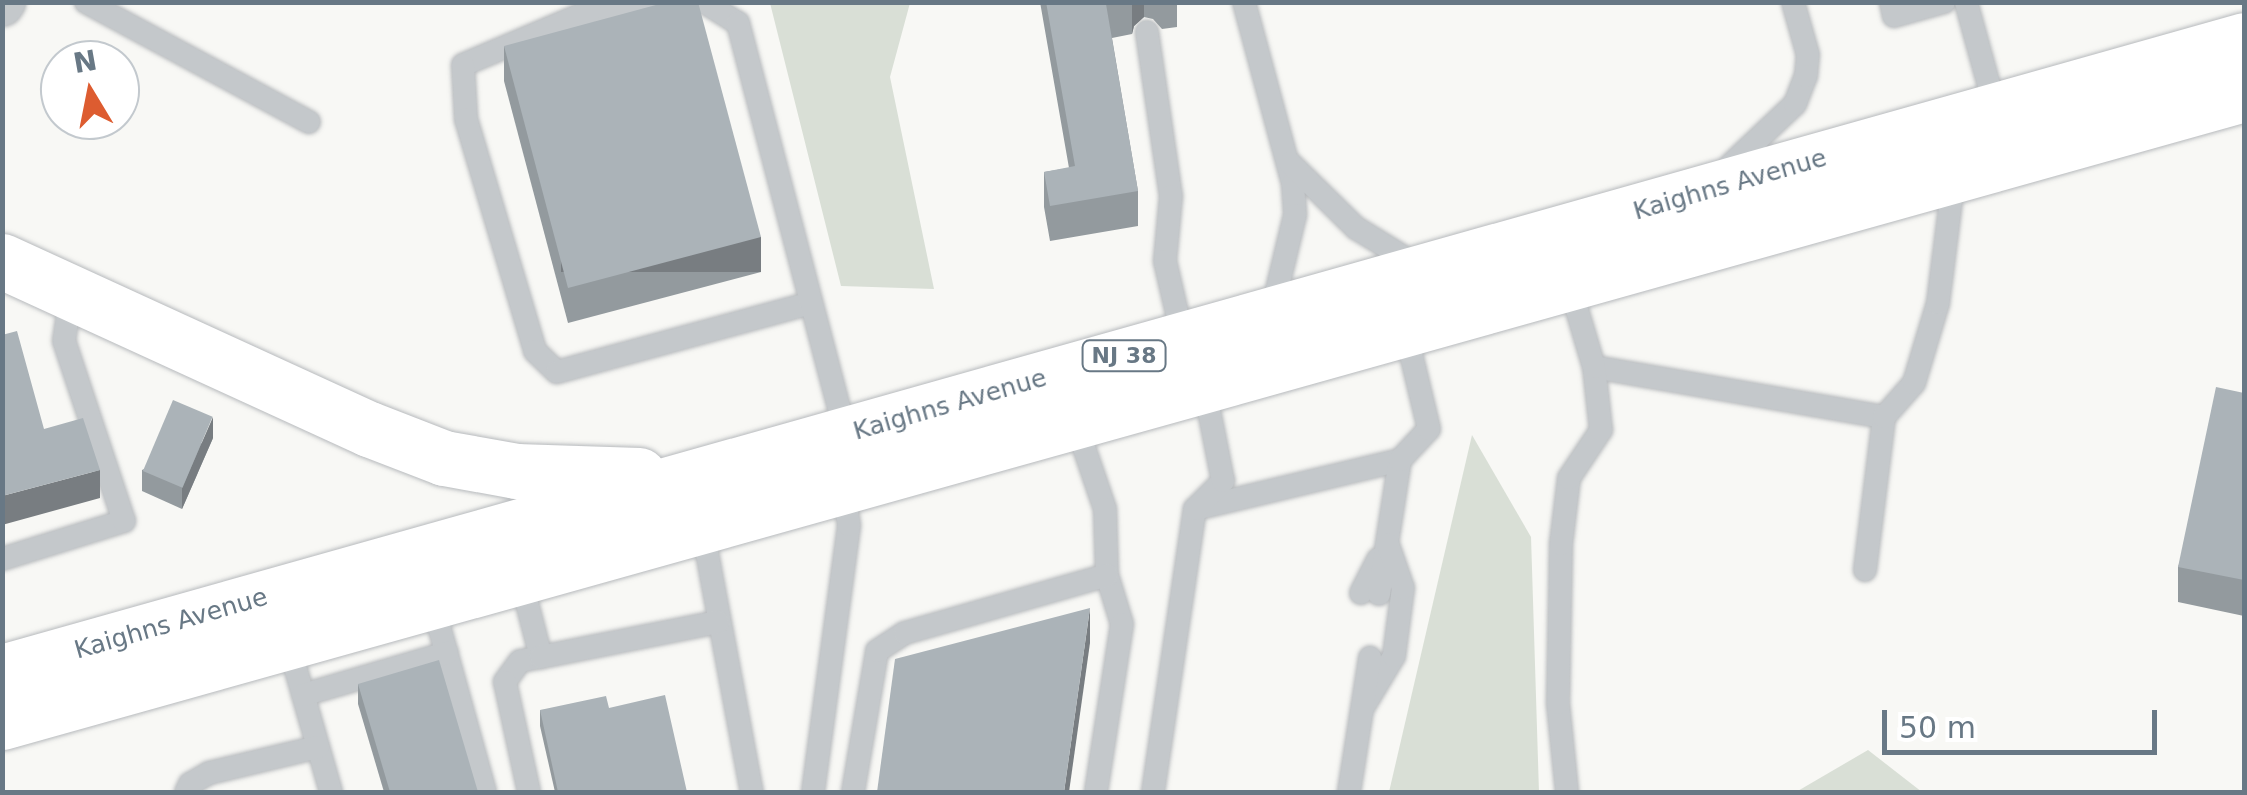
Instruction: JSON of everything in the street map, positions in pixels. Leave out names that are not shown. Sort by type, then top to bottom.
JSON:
[{"type":"highway","name":"Kaighns Avenue","points":[[844,460],[1075,422],[1194,362],[1271,315],[2244,40]]},
{"type":"highway","name":"Kaighns Avenue","points":[[6,660],[700,501],[1194,362],[1405,329],[2244,94]]},
{"type":"highway","points":[[2,261],[444,458],[700,501]]},
{"type":"highway","name":"Kaighns Avenue","points":[[2,722],[520,576],[700,501]]},
{"type":"lane","points":[[86,2],[309,122]]},
{"type":"lane","points":[[681,2],[590,12],[463,66],[466,119],[535,352],[557,372],[679,342],[811,303]]},
{"type":"lane","points":[[704,2],[738,23],[811,303],[844,460],[849,525],[813,792]]},
{"type":"lane","points":[[1244,2],[1288,160],[1295,215],[1271,315]]},
{"type":"lane","points":[[1701,194],[1795,104],[1806,76],[1808,55],[1793,2]]},
{"type":"lane","points":[[1891,2],[1894,16],[1944,2]]},
{"type":"lane","points":[[1966,2],[1996,111]]},
{"type":"lane","points":[[1147,32],[1171,196],[1165,261],[1223,481],[1195,509],[1153,792]]},
{"type":"lane","points":[[1288,160],[1356,228],[1426,271]]},
{"type":"lane","points":[[1865,570],[1884,417],[1914,383],[1938,304],[1954,176]]},
{"type":"lane","points":[[1567,792],[1558,703],[1561,544],[1569,478],[1602,430],[1594,366],[1569,283]]},
{"type":"lane","points":[[2,560],[124,521],[64,342],[72,294]]},
{"type":"lane","points":[[1370,594],[1387,543],[1400,460],[1428,428],[1405,329]]},
{"type":"lane","points":[[1594,366],[1884,417]]},
{"type":"lane","points":[[1075,422],[1105,509],[1107,575],[1122,624],[1096,792]]},
{"type":"lane","points":[[1195,509],[1400,460]]},
{"type":"lane","points":[[700,501],[718,622],[752,792]]},
{"type":"lane","points":[[1362,709],[1394,656],[1403,588],[1387,543]]},
{"type":"lane","points":[[853,792],[876,651],[906,633],[1107,575]]},
{"type":"lane","points":[[520,576],[541,656]]},
{"type":"lane","points":[[432,601],[486,792]]},
{"type":"lane","points":[[529,792],[505,682],[520,662],[718,622]]},
{"type":"lane","points":[[288,642],[331,792]]},
{"type":"lane","points":[[303,695],[447,652]]},
{"type":"lane","points":[[1349,792],[1362,709],[1361,656]]},
{"type":"lane","points":[[186,792],[190,784],[209,773],[318,747]]},
{"type":"shaded area","points":[[770,3],[910,3],[890,77],[934,289],[841,286]]},
{"type":"shaded area","points":[[1472,435],[1531,537],[1539,792],[1389,792]]},
{"type":"shaded area","points":[[1868,750],[1922,792],[1796,792]]},
{"type":"building","points":[[667,2],[698,2],[761,237],[568,288],[504,46]]},
{"type":"building","points":[[1046,2],[1114,2],[1106,4],[1138,191],[1050,206],[1044,172],[1075,166]]},
{"type":"building","points":[[17,331],[44,429],[83,418],[100,470],[2,496],[2,335]]},
{"type":"building","points":[[2216,387],[2244,393],[2244,580],[2178,567]]},
{"type":"building","points":[[173,400],[213,417],[182,488],[143,471]]},
{"type":"building","points":[[1090,608],[1064,792],[877,792],[895,659]]},
{"type":"building","points":[[439,660],[478,792],[390,792],[358,684]]},
{"type":"building","points":[[665,695],[687,792],[558,792],[540,710],[606,696],[609,708]]}]
